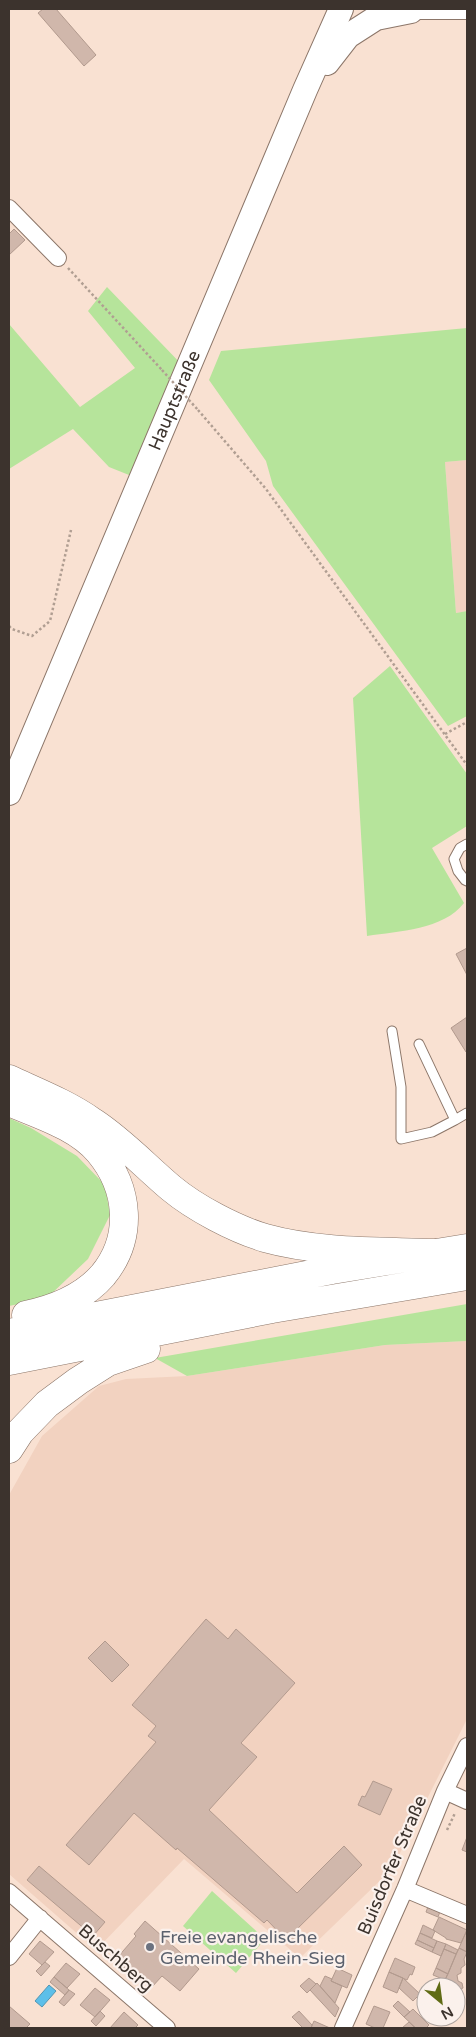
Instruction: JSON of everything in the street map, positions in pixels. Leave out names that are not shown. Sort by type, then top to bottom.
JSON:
[{"type":"highway","points":[[9,1079],[93,1121],[173,1189],[207,1211],[264,1238],[308,1247],[434,1254]]},
{"type":"highway","points":[[9,1102],[56,1122],[80,1135],[98,1150],[116,1177],[125,1210],[122,1233],[114,1256],[102,1275],[81,1293],[50,1310],[9,1319]]},
{"type":"highway","points":[[9,1333],[332,1270],[467,1248]]},
{"type":"highway","points":[[9,1361],[272,1309],[467,1276]]},
{"type":"highway","points":[[9,1449],[20,1432],[46,1404],[78,1380],[108,1362],[173,1339],[252,1322],[272,1309]]},
{"type":"main road","name":"Hauptstraße","points":[[9,793],[305,90],[342,9]]},
{"type":"main road","points":[[305,90],[348,36],[376,18],[408,10]]},
{"type":"street","points":[[408,10],[467,11]]},
{"type":"street","points":[[9,208],[58,258]]},
{"type":"street","name":"Buisdorfer Straße","points":[[343,2028],[405,1889],[445,1791],[467,1746]]},
{"type":"street","points":[[445,1791],[467,1801]]},
{"type":"street","points":[[405,1889],[467,1915]]},
{"type":"street","name":"Buschberg","points":[[9,1892],[167,2028]]},
{"type":"street","points":[[9,1957],[40,1918]]},
{"type":"lane","points":[[467,844],[460,848],[454,859],[458,871],[467,881]]},
{"type":"lane","points":[[392,1031],[401,1087],[400,1139],[432,1132],[467,1113]]},
{"type":"lane","points":[[419,1044],[455,1120]]},
{"type":"path","points":[[58,258],[162,370],[266,489],[467,766]]},
{"type":"path","points":[[9,626],[12,630],[32,636],[50,621],[71,530]]},
{"type":"path","points":[[445,734],[467,722]]},
{"type":"shaded area","points":[[467,460],[467,611],[456,613],[445,462]]},
{"type":"shaded area","points":[[467,1341],[467,1719],[392,1869],[300,1958],[184,1859],[96,1950],[9,1874],[9,1495],[42,1436],[99,1386],[126,1379],[187,1376],[385,1345]]},
{"type":"green space","points":[[107,287],[186,369],[139,479],[109,467],[73,429],[9,469],[9,324],[80,407],[135,368],[88,311]]},
{"type":"green space","points":[[467,328],[467,460],[445,462],[456,613],[467,611],[467,716],[448,726],[273,486],[266,461],[209,380],[221,351]]},
{"type":"green space","points":[[390,666],[467,774],[467,826],[432,848],[464,903],[455,912],[433,924],[420,928],[367,936],[353,698]]},
{"type":"green space","points":[[9,1118],[31,1128],[77,1156],[105,1185],[110,1215],[88,1259],[47,1298],[9,1306]]},
{"type":"green space","points":[[467,1304],[467,1341],[385,1345],[187,1376],[155,1358]]},
{"type":"green space","points":[[212,1891],[265,1939],[236,1973],[183,1926]]},
{"type":"water","points":[[49,1985],[56,1991],[42,2007],[35,2001]]},
{"type":"building","points":[[43,9],[56,9],[96,55],[84,66],[38,13]]},
{"type":"building","points":[[14,229],[25,240],[9,255],[9,234]]},
{"type":"building","points":[[467,948],[467,975],[456,954]]},
{"type":"building","points":[[467,1017],[467,1052],[466,1052],[451,1028]]},
{"type":"building","points":[[206,1619],[228,1639],[236,1629],[295,1683],[241,1743],[257,1757],[209,1810],[297,1893],[344,1846],[362,1865],[294,1932],[299,1937],[291,1945],[267,1920],[264,1923],[134,1813],[89,1865],[66,1845],[156,1742],[148,1736],[156,1726],[132,1705]]},
{"type":"building","points":[[105,1641],[129,1665],[112,1682],[88,1658]]},
{"type":"building","points":[[373,1781],[392,1789],[380,1815],[358,1805],[362,1796],[365,1797]]},
{"type":"building","points":[[467,1837],[467,1852],[462,1850]]},
{"type":"building","points":[[39,1866],[105,1922],[93,1936],[27,1880]]},
{"type":"building","points":[[429,1904],[441,1909],[438,1917],[426,1912]]},
{"type":"building","points":[[439,1917],[467,1930],[461,1943],[446,1939],[433,1930]]},
{"type":"building","name":"Freie evangelische Gemeinde Rhein-Sieg","points":[[145,1921],[199,1969],[180,1991],[162,1976],[151,1988],[134,1973],[133,1975],[122,1966],[124,1964],[117,1958],[136,1936],[134,1934]]},
{"type":"building","points":[[423,1925],[435,1931],[432,1938],[420,1933]]},
{"type":"building","points":[[467,1930],[467,1952],[459,1948]]},
{"type":"building","points":[[420,1933],[437,1941],[434,1948],[417,1940]]},
{"type":"building","points":[[417,1940],[434,1948],[432,1952],[415,1944]]},
{"type":"building","points":[[40,1941],[54,1952],[42,1965],[29,1954]]},
{"type":"building","points":[[437,1941],[446,1944],[441,1956],[432,1952]]},
{"type":"building","points":[[446,1944],[458,1950],[456,1954],[444,1949]]},
{"type":"building","points":[[459,1948],[467,1952],[464,1959],[465,1965],[461,1968],[461,1973],[457,1975],[457,1977],[446,1977]]},
{"type":"building","points":[[444,1949],[456,1954],[448,1974],[436,1968]]},
{"type":"building","points":[[395,1958],[415,1967],[412,1975],[410,1974],[407,1980],[389,1972]]},
{"type":"building","points":[[45,1962],[50,1966],[41,1976],[36,1971]]},
{"type":"building","points":[[66,1963],[80,1974],[67,1988],[54,1977]]},
{"type":"building","points":[[337,1968],[352,1975],[347,1988],[331,1981]]},
{"type":"building","points":[[436,1968],[448,1974],[446,1977],[433,1975]]},
{"type":"building","points":[[389,1972],[403,1978],[397,1993],[383,1987]]},
{"type":"building","points":[[325,1976],[342,1986],[335,2003],[320,1986]]},
{"type":"building","points":[[54,1977],[69,1990],[65,1995],[50,1982]]},
{"type":"building","points":[[309,1978],[316,1984],[307,1993],[300,1986]]},
{"type":"building","points":[[403,1978],[416,1990],[416,1998],[413,2001],[399,1988]]},
{"type":"building","points":[[317,1983],[339,2008],[335,2017],[310,1990]]},
{"type":"building","points":[[95,1988],[110,2000],[95,2017],[80,2005]]},
{"type":"building","points":[[69,1990],[75,1994],[64,2006],[59,2002]]},
{"type":"building","points":[[398,2001],[410,2012],[404,2017],[393,2006]]},
{"type":"building","points":[[9,2006],[30,2024],[26,2028],[9,2028]]},
{"type":"building","points":[[374,2006],[390,2012],[383,2028],[375,2028],[366,2024]]},
{"type":"building","points":[[413,2009],[416,2012],[416,2027],[427,2027],[416,2028],[404,2017]]},
{"type":"building","points":[[100,2011],[105,2016],[96,2026],[91,2021]]},
{"type":"building","points":[[299,2011],[312,2025],[311,2028],[303,2028],[292,2017]]},
{"type":"building","points":[[124,2012],[138,2025],[135,2028],[110,2028]]},
{"type":"building","points":[[314,2021],[330,2028],[311,2028]]},
{"type":"building","points":[[409,2022],[415,2028],[402,2028]]},
{"type":"place","name":"Freie evangelische Gemeinde Rhein-Sieg","points":[[150,1947]]}]
